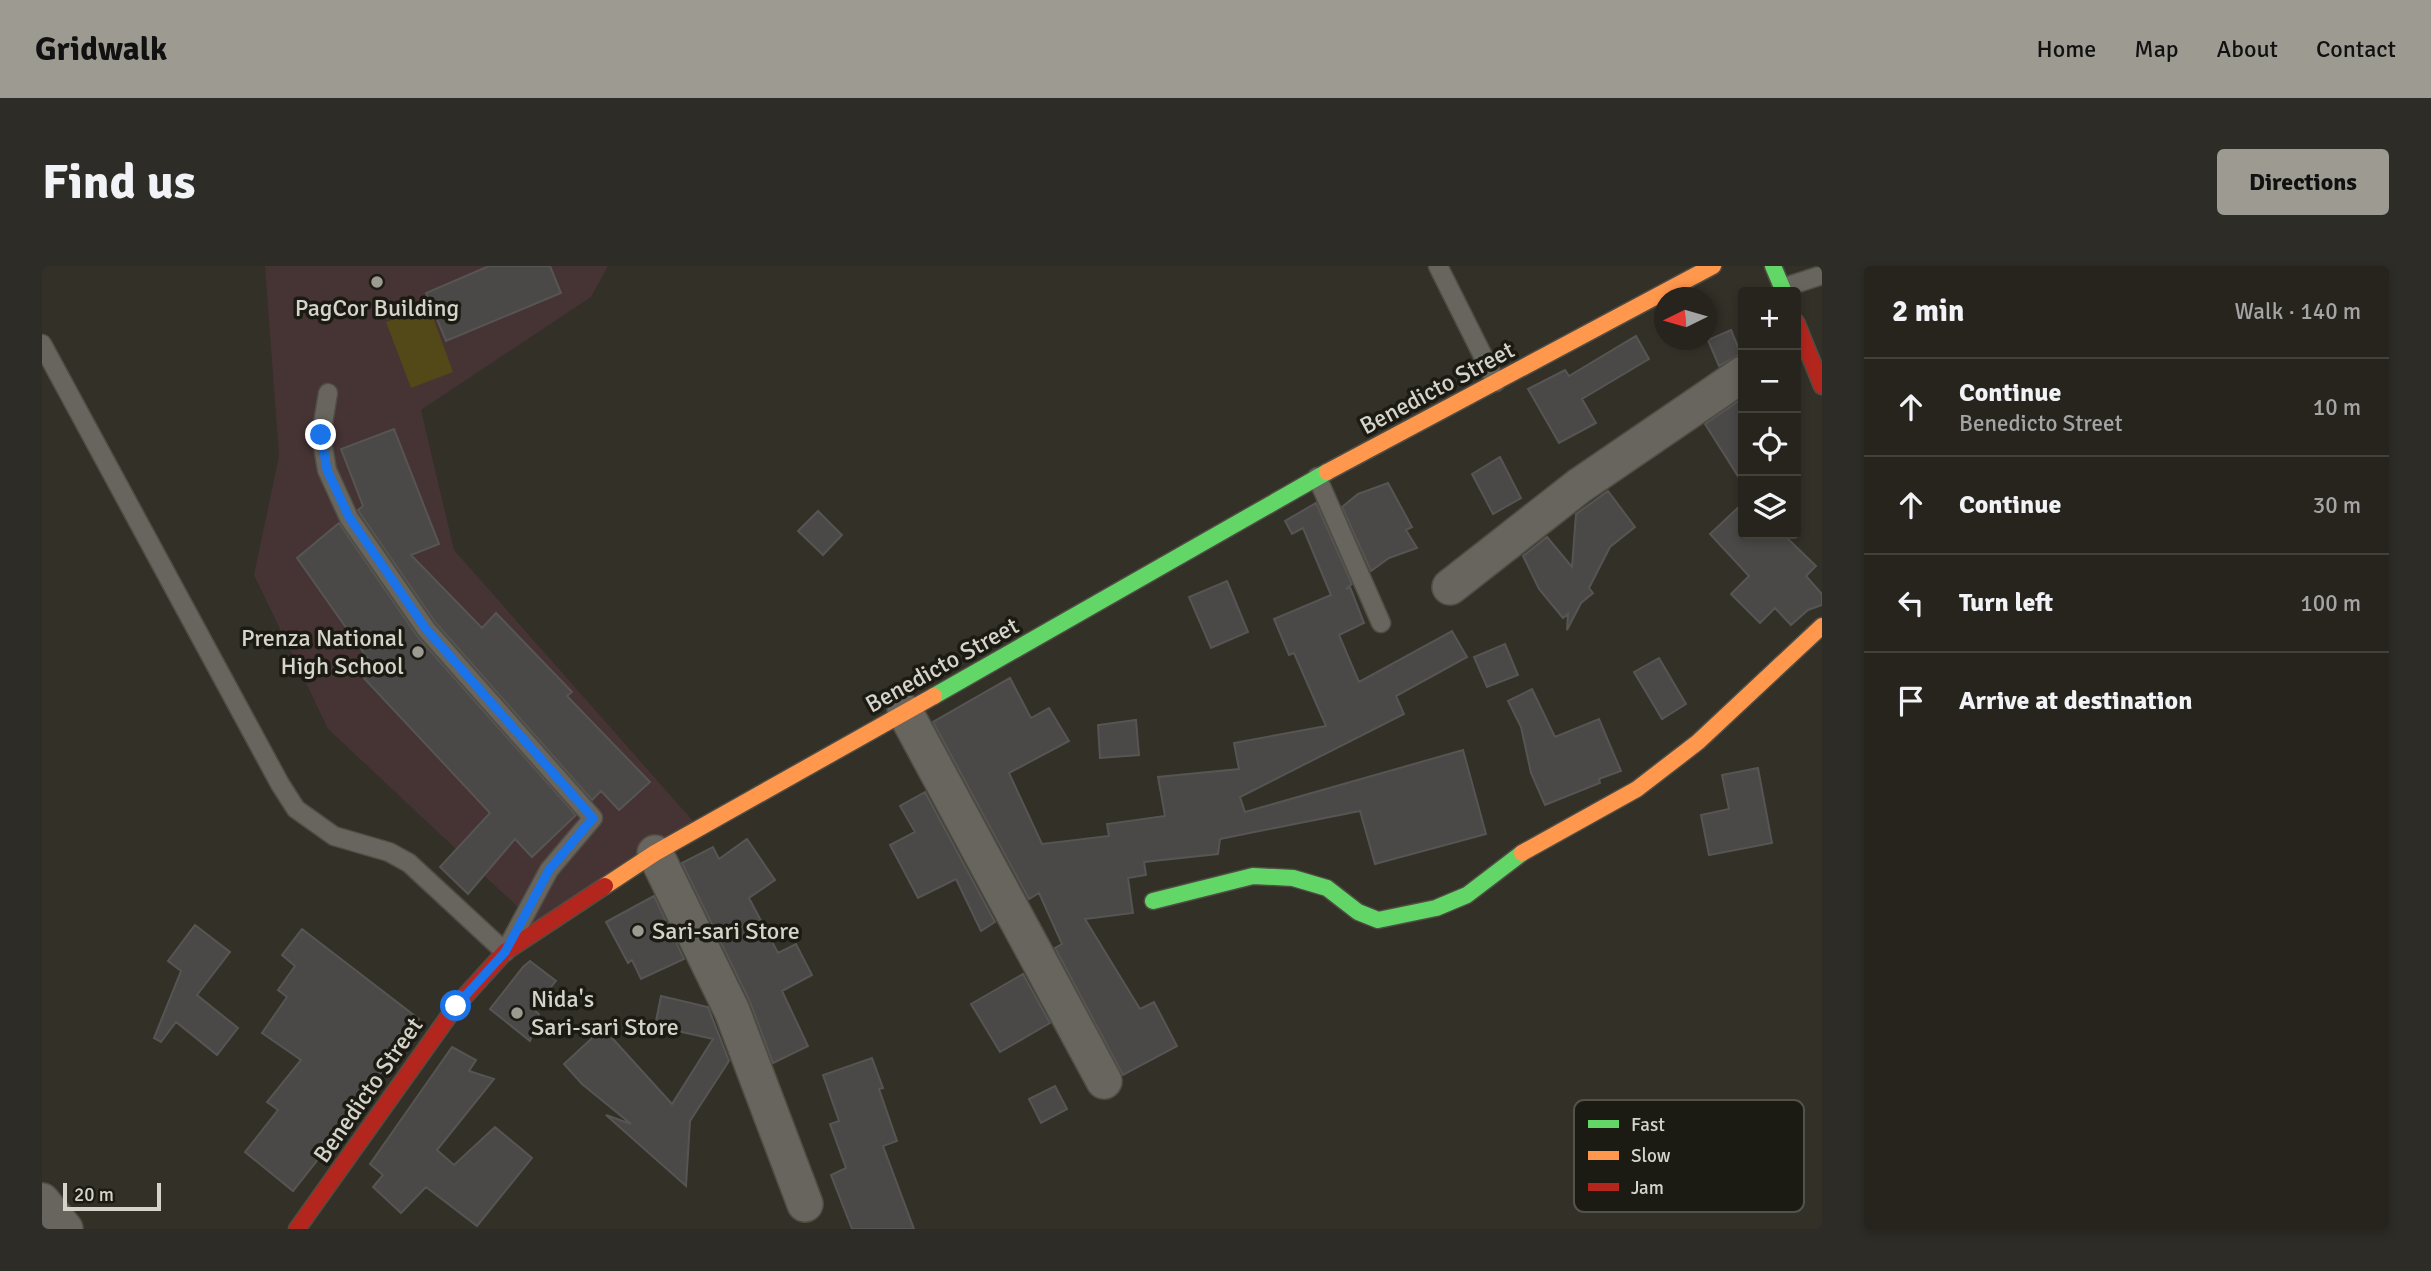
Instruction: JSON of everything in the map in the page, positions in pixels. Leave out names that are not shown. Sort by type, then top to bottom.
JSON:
[{"type":"street","name":"Benedicto Street","points":[[297,1229],[456,1006],[505,952],[655,853],[1105,600],[1317,477],[1713,266]]},
{"type":"street","points":[[1773,266],[1782,287]]},
{"type":"street","points":[[1801,341],[1822,386]]},
{"type":"street","points":[[1450,587],[1579,486],[1738,377]]},
{"type":"street","points":[[1153,901],[1253,876],[1293,878],[1327,888],[1358,912],[1378,920],[1436,908],[1467,895],[1530,847],[1637,789],[1698,743],[1822,626]]},
{"type":"street","points":[[905,712],[1104,1081]]},
{"type":"street","points":[[655,853],[732,1011],[805,1204]]},
{"type":"street","points":[[42,1201],[65,1229]]},
{"type":"lane","points":[[1438,266],[1496,382]]},
{"type":"lane","points":[[1791,287],[1822,275]]},
{"type":"lane","points":[[42,344],[296,809],[334,836],[389,852],[409,863],[505,952],[549,870],[593,818],[426,629],[349,517],[327,470],[321,435],[328,393]]},
{"type":"lane","points":[[1317,477],[1381,622]]},
{"type":"shaded area","name":"Prenza National High School","points":[[265,266],[608,266],[591,297],[421,410],[454,550],[693,821],[536,924],[328,729],[254,575],[279,456]]},
{"type":"shaded area","points":[[429,306],[453,372],[411,388],[386,322]]},
{"type":"building","points":[[489,266],[550,266],[561,293],[446,341],[426,293]]},
{"type":"building","points":[[1731,330],[1738,347],[1738,356],[1719,366],[1712,350],[1717,350],[1717,336]]},
{"type":"building","points":[[1636,336],[1649,359],[1582,399],[1596,423],[1559,443],[1528,389],[1565,370],[1569,376]]},
{"type":"building","points":[[1738,401],[1738,476],[1705,424]]},
{"type":"building","points":[[394,429],[439,544],[411,555],[482,628],[496,613],[572,692],[567,696],[650,782],[619,810],[601,791],[592,800],[435,622],[359,512],[363,506],[341,449]]},
{"type":"building","points":[[1500,457],[1521,498],[1493,514],[1472,474]]},
{"type":"building","points":[[1388,483],[1412,527],[1406,530],[1417,548],[1389,558],[1371,571],[1342,507],[1358,494]]},
{"type":"building","points":[[1608,491],[1635,527],[1610,547],[1589,588],[1593,593],[1581,603],[1567,630],[1568,614],[1563,618],[1539,589],[1523,556],[1547,537],[1572,567],[1576,514]]},
{"type":"building","points":[[1316,503],[1352,584],[1346,589],[1350,587],[1364,623],[1339,635],[1359,682],[1452,631],[1467,657],[1396,696],[1404,714],[1240,797],[1245,812],[1463,750],[1486,834],[1375,864],[1360,811],[1220,839],[1218,854],[1144,862],[1146,875],[1128,878],[1133,913],[1085,919],[1140,1009],[1154,1002],[1177,1046],[1123,1075],[1055,948],[1062,944],[1039,893],[1029,899],[933,722],[1010,678],[1031,718],[1049,708],[1069,741],[1009,773],[1042,844],[1109,836],[1107,824],[1165,816],[1158,777],[1239,769],[1234,743],[1326,726],[1294,653],[1289,655],[1274,619],[1331,595],[1303,528],[1292,534],[1285,521]]},
{"type":"building","points":[[1738,508],[1738,539],[1788,539],[1816,566],[1806,576],[1822,594],[1822,605],[1808,610],[1791,625],[1775,608],[1760,623],[1731,594],[1749,576],[1710,534]]},
{"type":"building","points":[[818,511],[842,535],[823,555],[798,531]]},
{"type":"building","points":[[339,523],[417,636],[576,815],[532,857],[515,839],[468,894],[440,867],[490,813],[362,676],[373,666],[297,558]]},
{"type":"building","points":[[1227,581],[1248,632],[1211,648],[1189,597]]},
{"type":"building","points":[[1505,644],[1518,675],[1487,687],[1474,657]]},
{"type":"building","points":[[1659,658],[1686,704],[1662,719],[1634,672]]},
{"type":"building","points":[[1532,689],[1555,737],[1599,719],[1621,771],[1599,779],[1600,783],[1545,805],[1531,773],[1521,727],[1508,701]]},
{"type":"building","points":[[1136,720],[1139,755],[1100,758],[1098,725]]},
{"type":"building","points":[[1758,768],[1772,843],[1709,855],[1701,815],[1729,809],[1722,775]]},
{"type":"building","points":[[925,792],[995,922],[981,931],[956,879],[918,898],[890,845],[915,832],[900,806]]},
{"type":"building","points":[[747,839],[775,880],[749,898],[778,953],[796,944],[812,975],[782,991],[808,1046],[773,1063],[750,1002],[682,863],[713,847],[719,859]]},
{"type":"building","name":"Sari-sari Store","points":[[654,896],[684,959],[641,979],[632,960],[628,963],[606,922]]},
{"type":"building","points":[[195,925],[230,952],[197,995],[238,1028],[217,1055],[176,1022],[161,1042],[154,1038],[181,971],[168,961]]},
{"type":"building","points":[[302,929],[419,1019],[331,1143],[293,1191],[245,1152],[278,1110],[267,1102],[301,1060],[262,1033],[287,997],[278,990],[295,966],[282,955]]},
{"type":"building","points":[[530,961],[556,981],[533,1009],[539,1014],[530,1041],[490,1009]]},
{"type":"building","points":[[1023,974],[1050,1023],[1000,1052],[971,1004]]},
{"type":"building","points":[[661,996],[708,1007],[729,1061],[690,1121],[686,1186],[606,1115],[631,1124],[582,1084],[564,1064],[603,1028],[672,1104],[713,1039],[655,1026]]},
{"type":"building","points":[[452,1047],[476,1060],[469,1071],[494,1079],[437,1150],[454,1165],[495,1127],[532,1158],[477,1226],[426,1187],[401,1213],[373,1187],[383,1175],[370,1164]]},
{"type":"building","points":[[872,1058],[883,1088],[879,1089],[897,1141],[883,1146],[914,1229],[852,1229],[831,1175],[846,1168],[830,1124],[839,1121],[823,1075]]},
{"type":"building","points":[[1055,1086],[1067,1109],[1041,1123],[1029,1099]]},
{"type":"traffic: fast","points":[[1773,266],[1782,287]]},
{"type":"traffic: fast","points":[[934,696],[1327,472]]},
{"type":"traffic: fast","points":[[1153,901],[1253,876],[1293,878],[1327,888],[1358,912],[1378,920],[1436,908],[1467,895],[1522,853]]},
{"type":"traffic: slow","points":[[1327,472],[1713,266]]},
{"type":"traffic: slow","points":[[1522,853],[1637,789],[1698,742],[1822,626]]},
{"type":"traffic: slow","points":[[605,886],[655,853],[934,696]]},
{"type":"traffic: jam","points":[[1801,334],[1822,386]]},
{"type":"traffic: jam","points":[[297,1229],[456,1006],[505,952],[605,886]]},
{"type":"place","name":"PagCor Building","points":[[377,282]]},
{"type":"place","name":"Prenza National High School","points":[[418,652]]},
{"type":"place","name":"Sari-sari Store","points":[[638,931]]},
{"type":"place","name":"Nida's Sari-sari Store","points":[[517,1013]]},
{"type":"route","points":[[321,435],[327,470],[349,517],[426,629],[593,818],[549,870],[505,952],[456,1006]]}]
